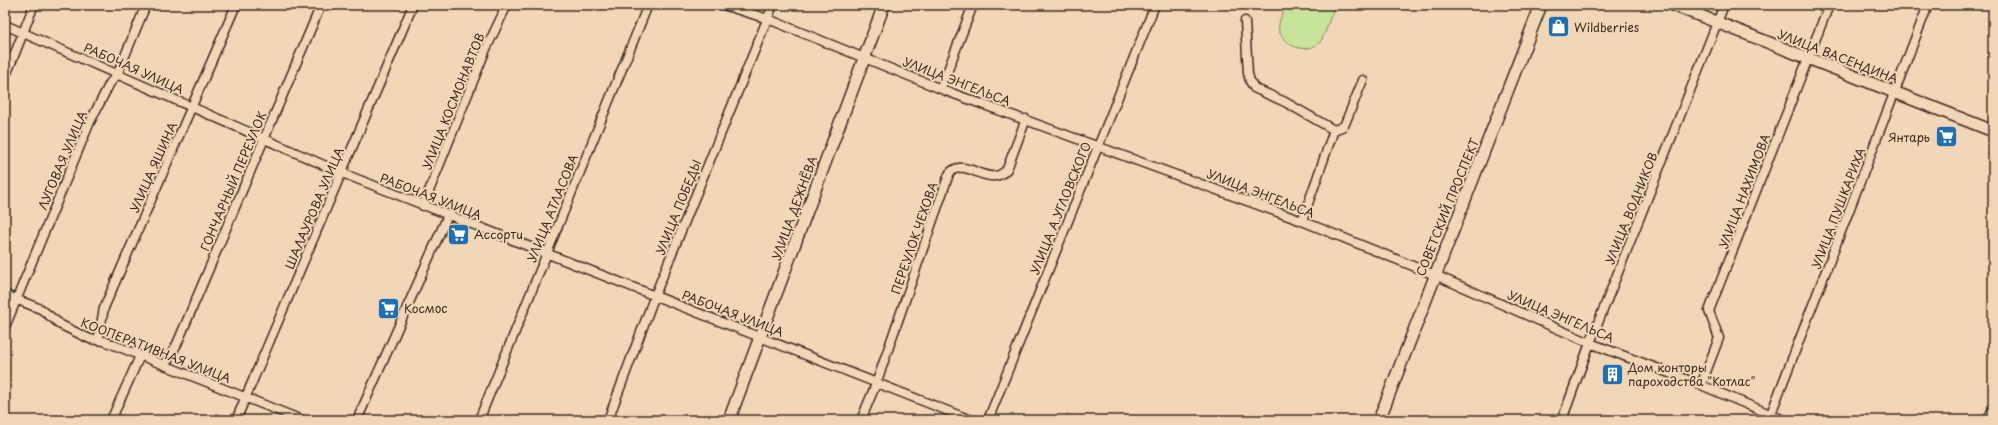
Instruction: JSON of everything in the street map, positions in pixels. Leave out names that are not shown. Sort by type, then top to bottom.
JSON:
[{"type":"main road","name":"УЛИЦА ДЕЖНЁВА","points":[[729,420],[884,5]]},
{"type":"main road","name":"СОВЕТСКИЙ ПРОСПЕКТ","points":[[1379,420],[1541,5]]},
{"type":"main road","name":"УЛИЦА ВАСЕНДИНА","points":[[1673,5],[1993,131]]},
{"type":"street","points":[[5,77],[17,51],[23,31],[34,5]]},
{"type":"street","name":"ЛУГОВАЯ УЛИЦА","points":[[5,327],[90,122],[110,83],[117,75],[146,5]]},
{"type":"street","name":"УЛИЦА ЯШИНА","points":[[98,340],[104,308],[193,107],[236,5]]},
{"type":"street","name":"ГОНЧАРНЫЙ ПЕРЕУЛОК","points":[[165,365],[177,344],[321,5]]},
{"type":"street","name":"ШАЛАУРОВА УЛИЦА","points":[[236,420],[413,5]]},
{"type":"street","name":"УЛИЦА КОСМОНАВТОВ","points":[[423,206],[486,49],[506,5]]},
{"type":"street","name":"УЛИЦА АТЛАСОВА","points":[[479,420],[648,5]]},
{"type":"street","name":"УЛИЦА ЭНГЕЛЬСА","points":[[723,5],[768,19],[941,88],[1302,221],[1435,275],[1590,343],[1701,385],[1770,417],[1784,420]]},
{"type":"street","name":"УЛИЦА ПОБЕДЫ","points":[[608,420],[655,295],[773,5]]},
{"type":"street","points":[[941,88],[973,5]]},
{"type":"street","name":"УЛИЦА А.УГЛОВСКОГО","points":[[988,420],[1155,5]]},
{"type":"street","name":"УЛИЦА ВОДНИКОВ","points":[[1562,420],[1590,343],[1724,5]]},
{"type":"street","name":"УЛИЦА НАХИМОВА","points":[[1701,385],[1719,338],[1709,311],[1829,5]]},
{"type":"street","name":"УЛИЦА ПУШКАРИХА","points":[[1770,417],[1928,5]]},
{"type":"street","points":[[1245,21],[1248,74],[1250,82],[1254,88],[1285,102],[1334,130]]},
{"type":"street","name":"РАБОЧАЯ УЛИЦА","points":[[5,25],[23,31],[117,75],[265,138],[342,173],[423,206],[655,295],[876,384],[971,420]]},
{"type":"street","points":[[1302,221],[1334,130],[1344,126],[1363,80]]},
{"type":"street","name":"ПЕРЕУЛОК ЧЕХОВА","points":[[861,420],[876,384],[949,174],[961,167],[992,177],[1003,174],[1007,169],[1026,119]]},
{"type":"street","points":[[358,420],[448,215]]},
{"type":"street","name":"КООПЕРАТИВНАЯ УЛИЦА","points":[[5,295],[41,309],[61,325],[302,420]]},
{"type":"street","points":[[112,420],[140,356]]},
{"type":"street","points":[[1988,420],[1993,408]]},
{"type":"green space","points":[[1286,5],[1335,5],[1320,42],[1315,46],[1303,48],[1291,45],[1282,37],[1279,31],[1279,25]]},
{"type":"place","name":"Wildberries","points":[[1559,27]]},
{"type":"place","name":"Янтарь","points":[[1946,137]]},
{"type":"place","name":"Ассорти","points":[[458,234]]},
{"type":"place","name":"Космос","points":[[389,308]]},
{"type":"place","name":"Дом конторы пароходства \"Котлас\"","points":[[1613,374]]}]
